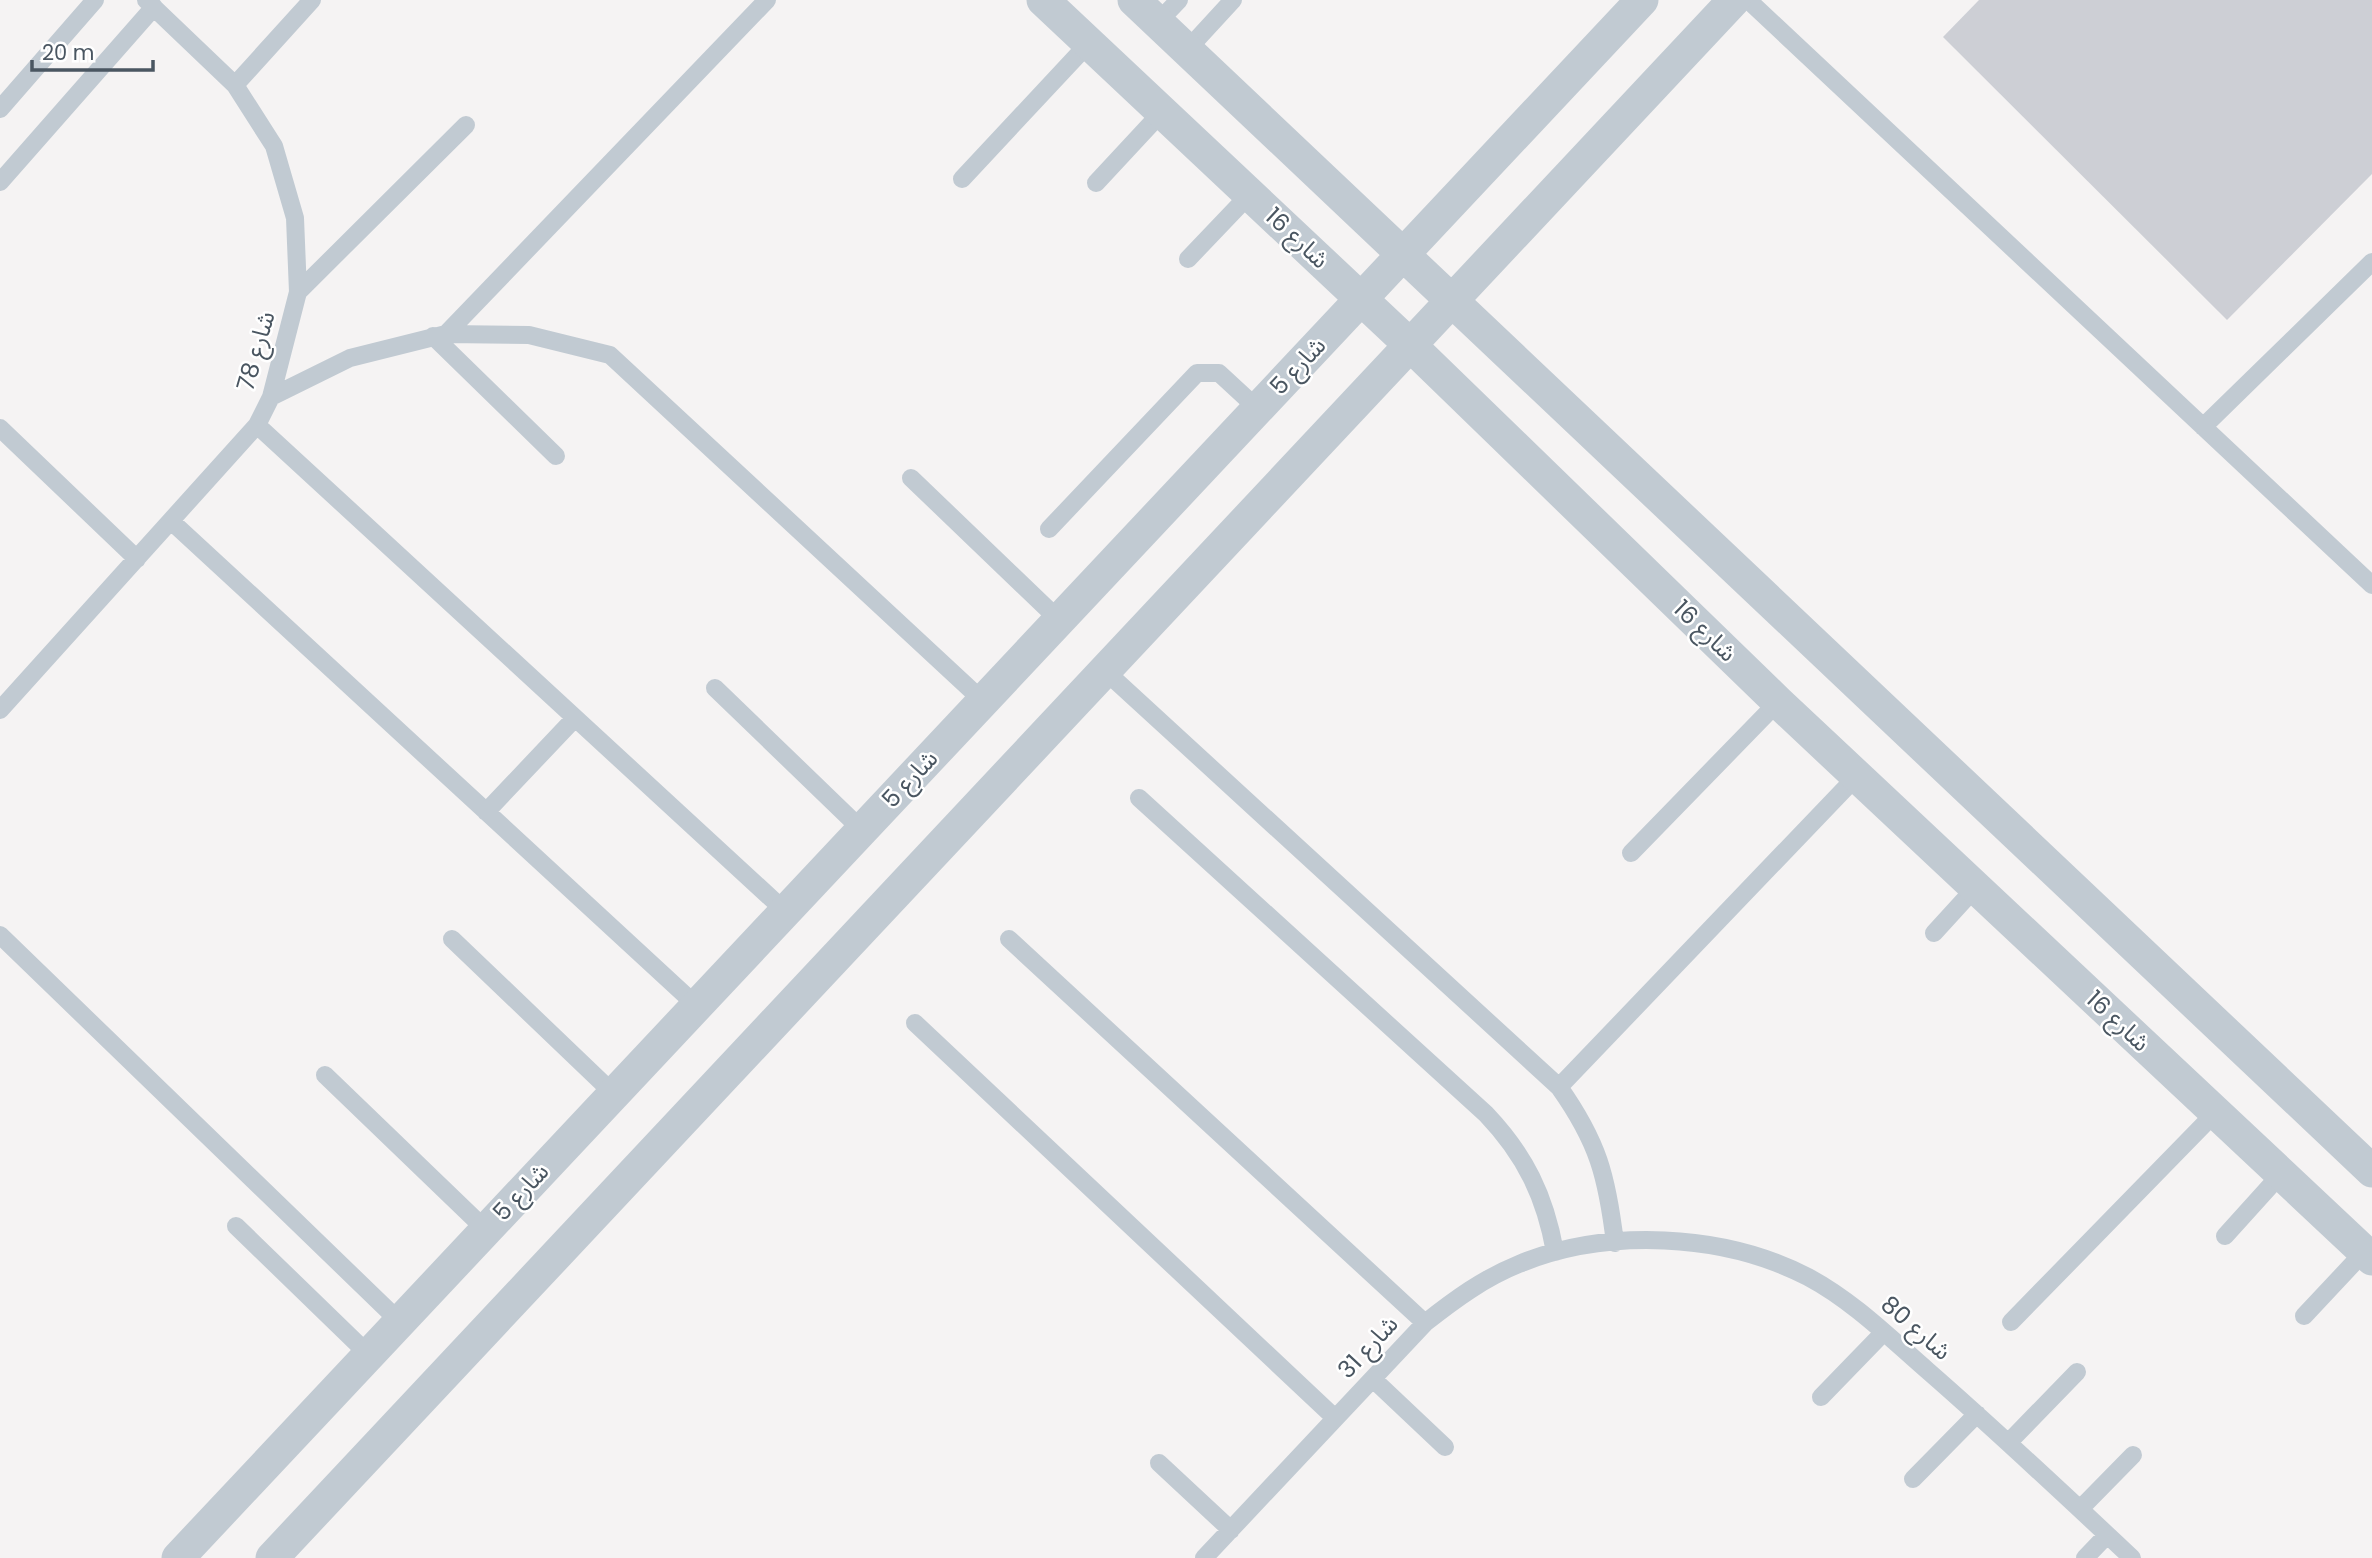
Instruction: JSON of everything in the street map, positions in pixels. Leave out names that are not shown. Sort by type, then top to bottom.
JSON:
[{"type":"street","name":"شارع 16","points":[[1043,0],[1409,344],[1778,702],[2368,1255]]},
{"type":"street","name":"شارع 5","points":[[177,1558],[1642,0]]},
{"type":"street","points":[[272,1558],[1103,669],[1734,0]]},
{"type":"street","points":[[1157,7],[1187,50],[2372,1171]]},
{"type":"lane","points":[[0,109],[95,0]]},
{"type":"lane","points":[[235,85],[312,0]]},
{"type":"lane","points":[[439,335],[768,0]]},
{"type":"lane","points":[[1187,50],[1233,0]]},
{"type":"lane","points":[[1748,0],[2372,585]]},
{"type":"lane","points":[[0,182],[150,4]]},
{"type":"lane","name":"شارع 78","points":[[0,710],[6,691],[137,559],[257,425],[271,397],[298,292],[295,218],[274,146],[235,85],[150,4]]},
{"type":"lane","points":[[962,179],[1089,43]]},
{"type":"lane","points":[[1096,183],[1162,112]]},
{"type":"lane","points":[[298,292],[466,125]]},
{"type":"lane","points":[[1188,259],[1250,194]]},
{"type":"lane","points":[[2203,426],[2372,262]]},
{"type":"lane","points":[[439,335],[556,456]]},
{"type":"lane","points":[[271,397],[350,358],[439,335],[529,335],[610,355],[983,701]]},
{"type":"lane","points":[[1049,529],[1197,373],[1219,373],[1258,409]]},
{"type":"lane","points":[[257,425],[785,911]]},
{"type":"lane","points":[[0,428],[137,559]]},
{"type":"lane","points":[[911,478],[1059,620]]},
{"type":"lane","points":[[171,521],[697,1006]]},
{"type":"lane","points":[[1103,669],[1559,1087],[1583,1121],[1601,1159],[1615,1243]]},
{"type":"lane","points":[[715,688],[862,830]]},
{"type":"lane","points":[[1631,853],[1778,702]]},
{"type":"lane","points":[[486,812],[575,718]]},
{"type":"lane","points":[[1559,1087],[1857,776]]},
{"type":"lane","points":[[1139,798],[1486,1114],[1509,1139],[1529,1167],[1543,1198],[1555,1252]]},
{"type":"lane","points":[[1934,933],[1976,887]]},
{"type":"lane","points":[[0,935],[400,1322]]},
{"type":"lane","points":[[452,939],[614,1094]]},
{"type":"lane","points":[[1009,939],[1425,1323]]},
{"type":"lane","points":[[915,1023],[1335,1418]]},
{"type":"lane","points":[[325,1075],[486,1230]]},
{"type":"lane","points":[[2011,1322],[2216,1112]]},
{"type":"lane","points":[[2225,1236],[2281,1174]]},
{"type":"lane","points":[[236,1226],[369,1355]]},
{"type":"lane","name":"شارع 80","points":[[1615,1243],[1665,1239],[1714,1245],[1762,1257],[1818,1283],[1850,1303],[1884,1332],[2008,1442],[2132,1558]]},
{"type":"lane","name":"شارع 31","points":[[1203,1558],[1425,1323],[1486,1280],[1519,1264],[1555,1252],[1615,1243]]},
{"type":"lane","points":[[2304,1316],[2368,1255]]},
{"type":"lane","points":[[1821,1397],[1884,1332]]},
{"type":"lane","points":[[2008,1442],[2077,1372]]},
{"type":"lane","points":[[1373,1378],[1445,1447]]},
{"type":"lane","points":[[1913,1479],[1977,1414]]},
{"type":"lane","points":[[2080,1509],[2133,1455]]},
{"type":"lane","points":[[1159,1463],[1231,1530]]},
{"type":"lane","points":[[2085,1558],[2107,1535]]},
{"type":"building","points":[[1979,0],[2372,0],[2372,174],[2227,320],[1943,37]]}]
